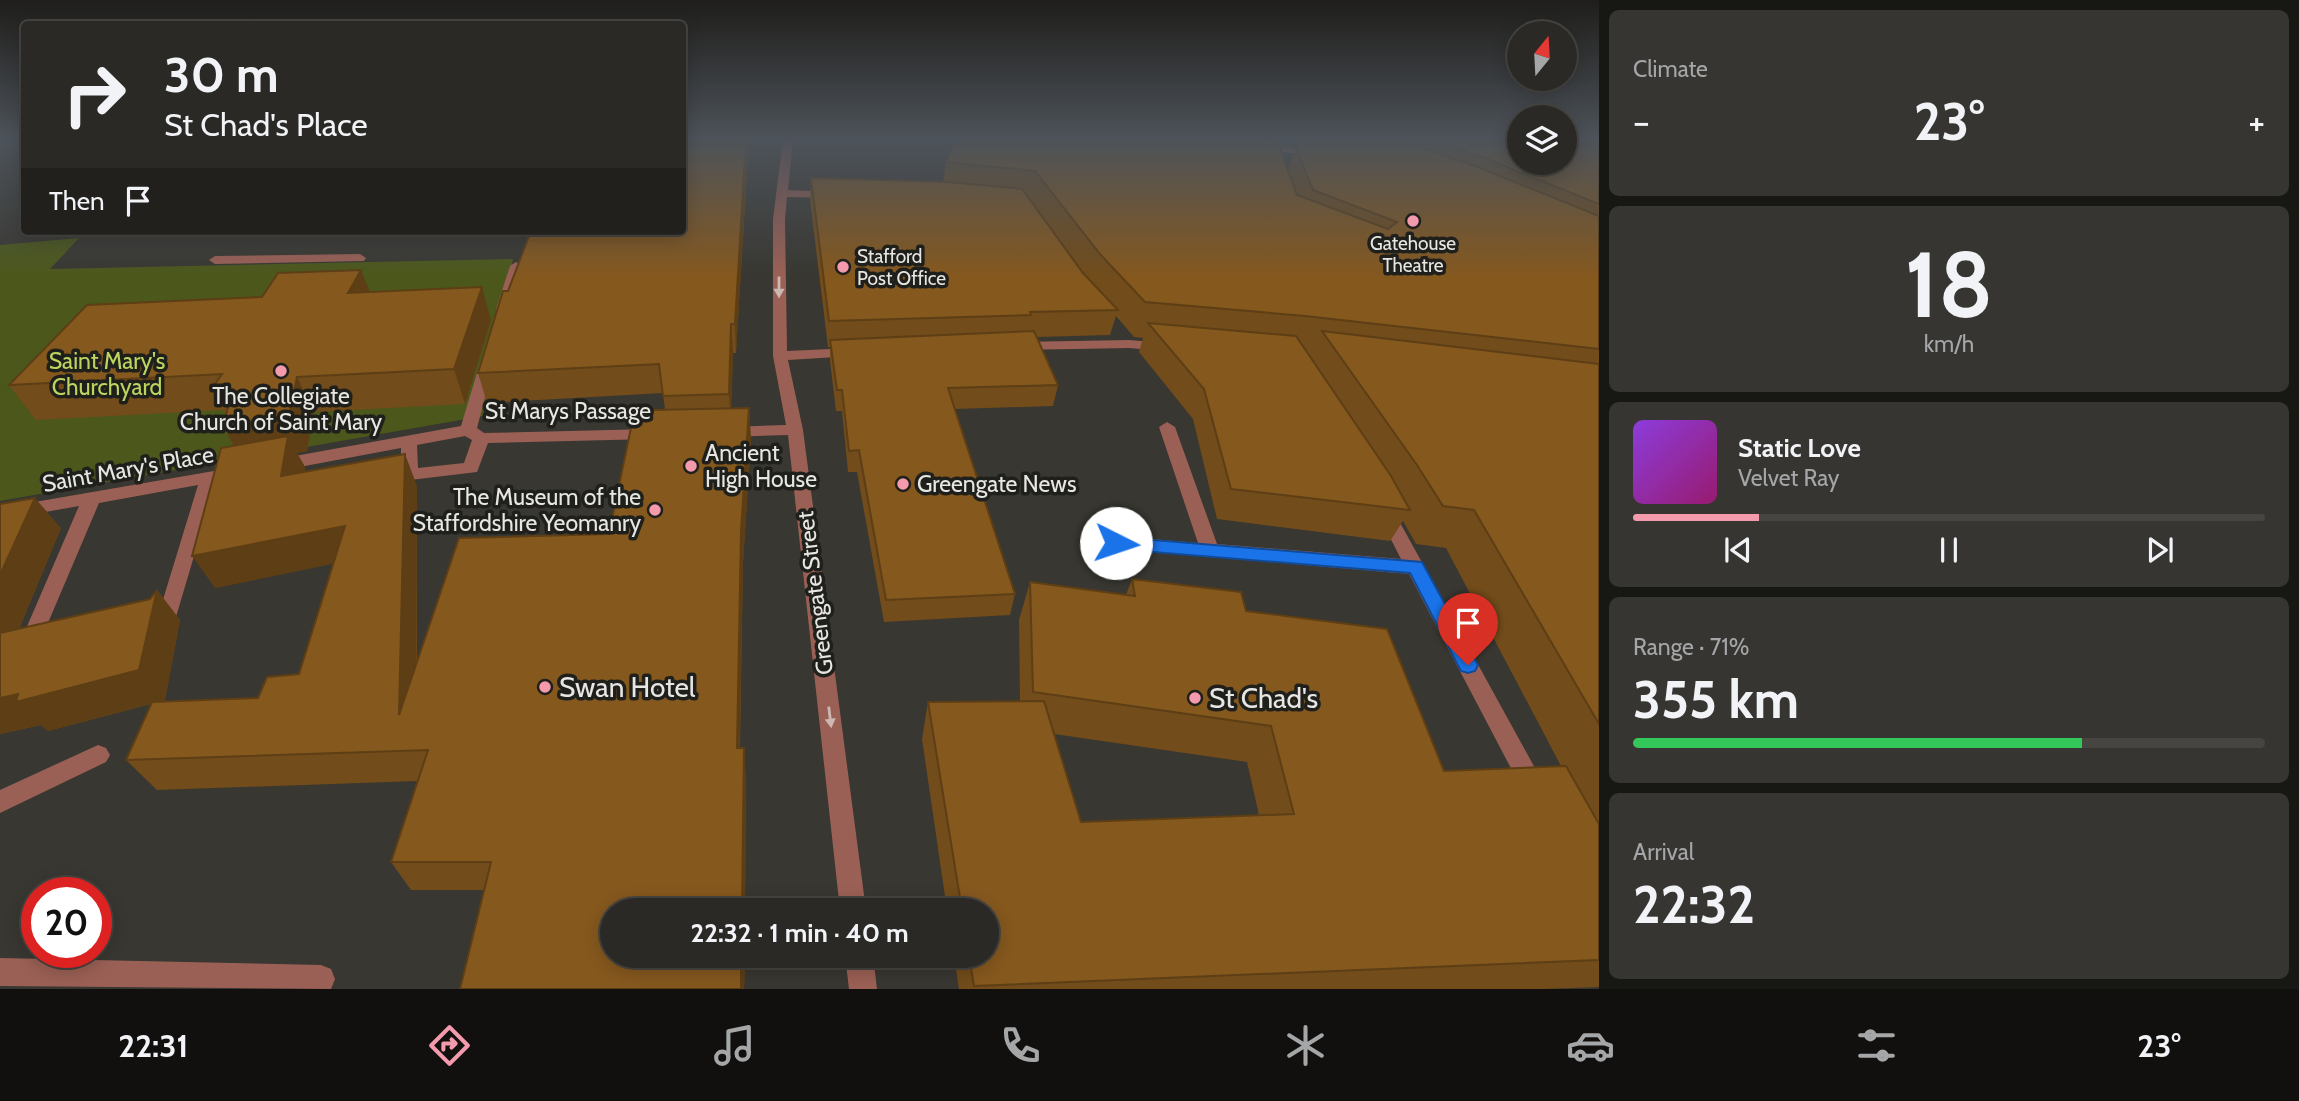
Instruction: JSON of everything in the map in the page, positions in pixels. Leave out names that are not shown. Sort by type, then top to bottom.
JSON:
[{"type":"street","name":"Greengate Street","points":[[782,185],[780,356],[795,430],[852,898]]},
{"type":"street","points":[[781,193],[849,195]]},
{"type":"street","points":[[215,260],[360,258]]},
{"type":"street","points":[[497,329],[516,265]]},
{"type":"street","points":[[998,346],[1125,339],[1182,349]]},
{"type":"street","points":[[780,356],[866,352]]},
{"type":"street","points":[[409,441],[410,474],[471,468],[490,354]]},
{"type":"street","points":[[1167,427],[1210,550]]},
{"type":"street","points":[[716,432],[795,430]]},
{"type":"street","name":"St Marys Passage","points":[[475,434],[674,433]]},
{"type":"street","name":"Saint Mary's Place","points":[[0,514],[91,500],[409,441],[475,434]]},
{"type":"street","points":[[141,627],[166,621],[209,478]]},
{"type":"street","points":[[1375,493],[1540,801]]},
{"type":"street","points":[[51,648],[26,653],[91,500]]},
{"type":"street","points":[[1116,543],[1415,567]]},
{"type":"street","points":[[0,802],[98,755]]},
{"type":"street","points":[[860,968],[863,989]]},
{"type":"street","points":[[0,972],[321,979]]},
{"type":"green space","name":"Saint Mary's Churchyard","points":[[79,238],[50,269],[513,259],[483,416],[0,501],[0,245]]},
{"type":"building","points":[[686,185],[743,185],[735,324],[731,324],[729,394],[663,396],[659,364],[478,373],[503,291],[508,291],[529,235],[686,235]]},
{"type":"building","points":[[812,185],[982,185],[1022,189],[1083,273],[1118,310],[1030,312],[1031,315],[829,321]]},
{"type":"building","points":[[1046,185],[1293,185],[1297,195],[1388,229],[1397,222],[1313,190],[1311,185],[1523,185],[1599,216],[1599,349],[1305,316],[1145,302],[1100,254]]},
{"type":"building","points":[[1552,185],[1599,185],[1599,204]]},
{"type":"building","points":[[361,270],[348,293],[482,287],[454,369],[297,377],[289,415],[223,426],[233,389],[211,390],[222,374],[9,385],[87,305],[262,297],[278,273]]},
{"type":"building","points":[[1148,323],[1296,336],[1391,476],[1410,510],[1231,489],[1204,389]]},
{"type":"building","points":[[1034,331],[1058,385],[948,388],[1015,594],[886,600],[859,450],[849,451],[842,390],[837,390],[830,340]]},
{"type":"building","points":[[1322,331],[1599,364],[1599,724],[1474,510],[1443,506]]},
{"type":"building","points":[[749,408],[741,531],[737,748],[744,748],[742,898],[600,898],[600,968],[741,968],[741,989],[460,989],[491,862],[391,862],[428,750],[126,760],[152,702],[258,698],[267,677],[299,674],[345,526],[192,556],[221,448],[288,436],[281,476],[405,454],[399,715],[459,538],[609,534],[634,413],[650,410]]},
{"type":"building","points":[[35,498],[0,575],[0,504]]},
{"type":"building","points":[[1132,579],[1241,592],[1246,611],[1387,629],[1444,771],[1566,766],[1599,824],[1599,960],[974,986],[971,968],[999,968],[999,898],[960,898],[928,702],[1044,701],[1081,822],[1294,814],[1271,726],[1033,692],[1030,582],[1135,596]]},
{"type":"building","points":[[157,590],[139,670],[16,702],[18,694],[0,698],[0,633],[150,599]]},
{"type":"place","name":"Gatehouse Theatre","points":[[1413,221]]},
{"type":"place","name":"Stafford Post Office","points":[[843,267]]},
{"type":"place","name":"The Collegiate Church of Saint Mary","points":[[281,371]]},
{"type":"place","name":"Ancient High House","points":[[691,466]]},
{"type":"place","name":"Greengate News","points":[[903,484]]},
{"type":"place","name":"The Museum of the Staffordshire Yeomanry","points":[[655,510]]},
{"type":"place","name":"Swan Hotel","points":[[545,687]]},
{"type":"place","name":"St Chad's","points":[[1195,698]]},
{"type":"route","points":[[1116,543],[1415,567],[1468,665]]}]
